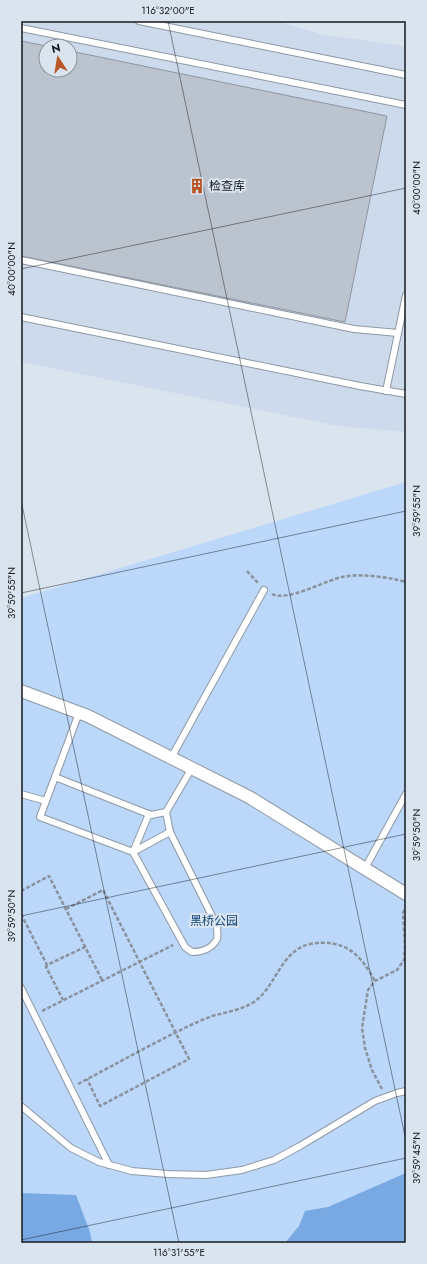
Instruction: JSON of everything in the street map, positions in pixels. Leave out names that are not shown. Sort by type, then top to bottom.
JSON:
[{"type":"street","points":[[21,691],[79,713],[249,797],[406,894]]},
{"type":"lane","points":[[139,21],[406,75]]},
{"type":"lane","points":[[21,28],[406,106]]},
{"type":"lane","points":[[21,260],[354,329],[398,333]]},
{"type":"lane","points":[[386,391],[406,295]]},
{"type":"lane","points":[[21,317],[406,394]]},
{"type":"lane","points":[[171,758],[264,590]]},
{"type":"lane","points":[[79,713],[40,817],[133,852],[181,941],[185,947],[192,952],[204,950],[212,945],[217,939],[217,926],[170,832],[166,812],[192,768]]},
{"type":"lane","points":[[54,777],[151,815],[166,812]]},
{"type":"lane","points":[[21,794],[46,801]]},
{"type":"lane","points":[[365,868],[406,794]]},
{"type":"lane","points":[[133,852],[149,814]]},
{"type":"lane","points":[[133,852],[170,832]]},
{"type":"lane","points":[[22,990],[109,1165]]},
{"type":"lane","points":[[21,1106],[71,1148],[99,1162],[132,1171],[206,1175],[242,1170],[274,1160],[363,1108],[386,1097],[397,1093],[406,1092]]},
{"type":"path","points":[[247,570],[264,590],[275,596],[292,595],[324,582],[343,577],[366,576],[397,579],[406,582]]},
{"type":"path","points":[[21,891],[49,876],[102,980]]},
{"type":"path","points":[[66,909],[103,890],[189,1059],[100,1106],[87,1079]]},
{"type":"path","points":[[386,1097],[372,1070],[364,1048],[362,1028],[368,990],[375,981],[397,970],[404,960],[405,945],[403,913],[406,905]]},
{"type":"path","points":[[21,914],[48,965],[46,967],[63,1000]]},
{"type":"path","points":[[34,1014],[181,941]]},
{"type":"path","points":[[71,1088],[175,1033],[218,1014],[238,1010],[254,1002],[262,995],[285,962],[295,951],[308,945],[324,942],[340,945],[354,953],[366,966],[375,981]]},
{"type":"path","points":[[48,965],[85,947]]},
{"type":"shaded area","points":[[21,21],[276,21],[324,35],[406,46],[406,432],[339,426],[21,362]]},
{"type":"green space","name":"黑桥公园","points":[[406,482],[406,1243],[21,1243],[21,598]]},
{"type":"water","points":[[406,1173],[406,1243],[285,1243],[299,1226],[305,1211],[328,1207]]},
{"type":"water","points":[[21,1193],[76,1195],[90,1232],[92,1243],[21,1243]]},
{"type":"building","name":"检查库","points":[[21,41],[38,44],[38,78],[78,78],[78,53],[387,116],[345,322],[21,256]]},
{"type":"place","name":"检查库","points":[[197,186]]}]
